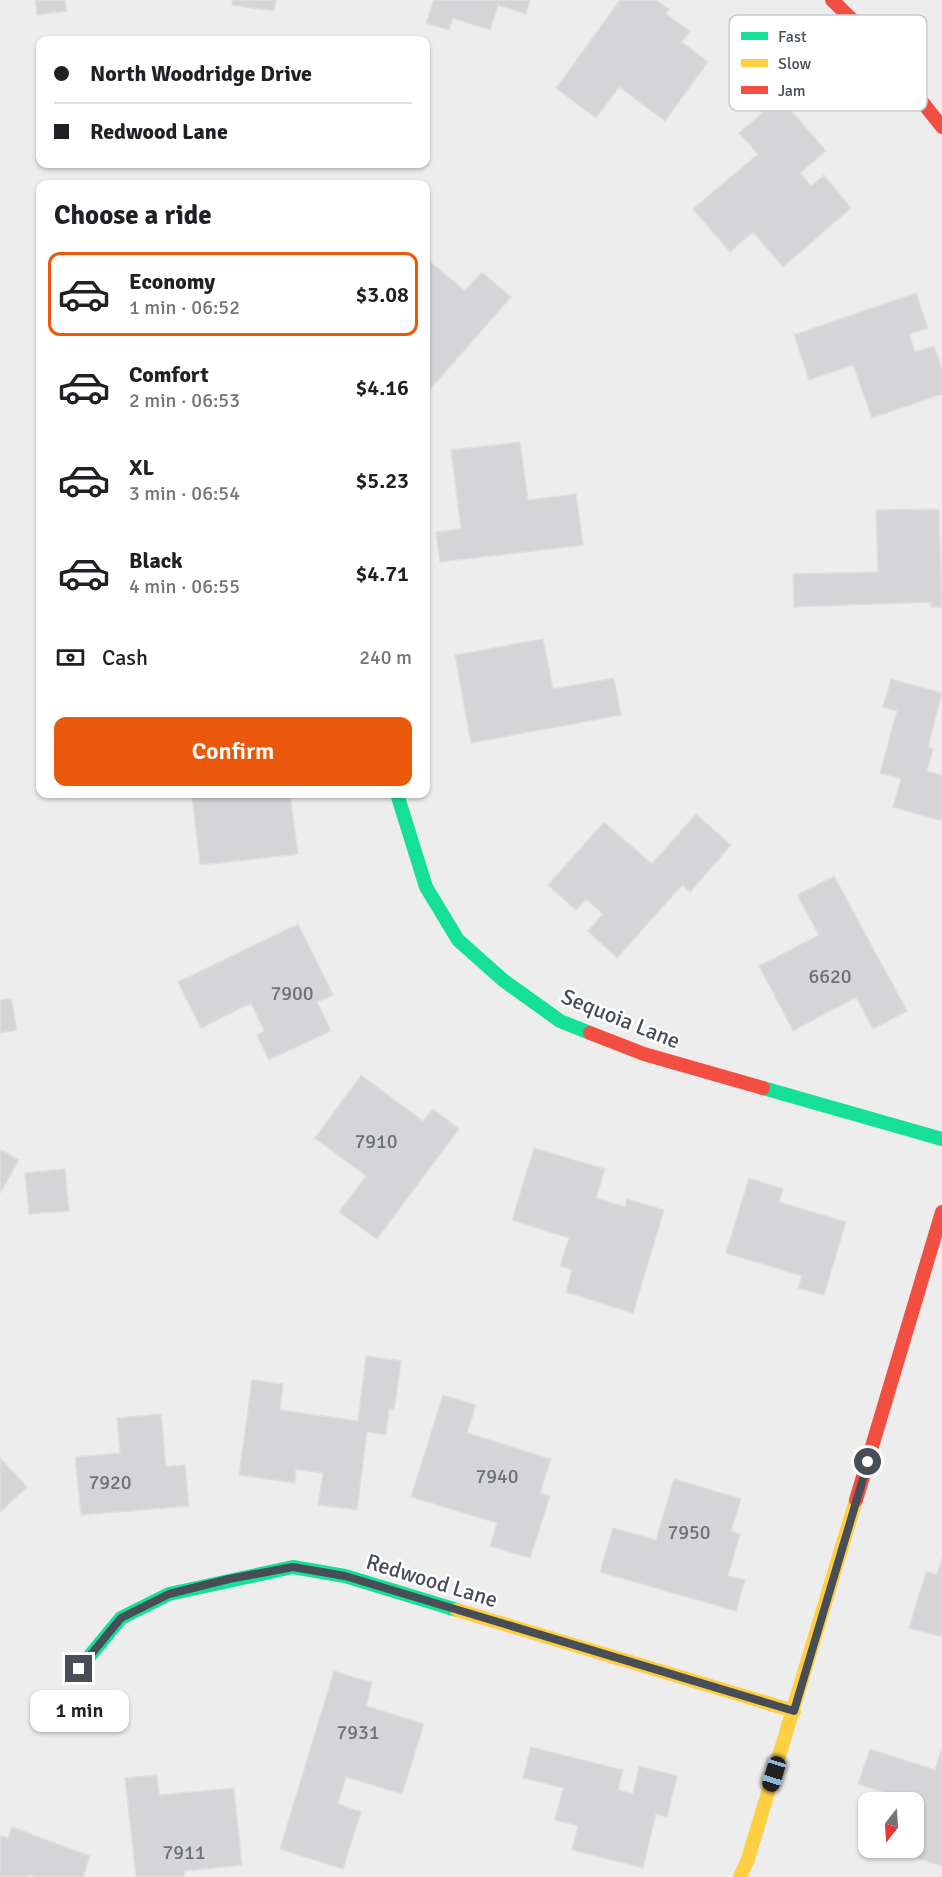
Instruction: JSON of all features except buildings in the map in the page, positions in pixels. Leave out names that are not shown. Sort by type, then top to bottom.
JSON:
[{"type":"street","points":[[832,0],[847,15]]},
{"type":"street","points":[[927,108],[942,127]]},
{"type":"street","name":"Sequoia Lane","points":[[398,798],[402,818],[426,887],[458,940],[503,980],[560,1021],[644,1054],[942,1138]]},
{"type":"street","points":[[740,1877],[748,1859],[794,1711],[942,1212]]},
{"type":"street","name":"Redwood Lane","points":[[79,1669],[121,1618],[169,1594],[229,1579],[293,1567],[345,1576],[794,1711]]},
{"type":"traffic: fast","points":[[398,798],[426,887],[458,940],[503,980],[560,1021],[590,1033]]},
{"type":"traffic: fast","points":[[763,1088],[942,1139]]},
{"type":"traffic: fast","points":[[79,1669],[121,1618],[169,1594],[293,1567],[345,1576],[457,1610]]},
{"type":"traffic: slow","points":[[740,1877],[748,1859],[856,1500]]},
{"type":"traffic: slow","points":[[457,1610],[794,1711]]},
{"type":"traffic: jam","points":[[832,0],[847,15]]},
{"type":"traffic: jam","points":[[927,108],[942,127]]},
{"type":"traffic: jam","points":[[590,1033],[644,1054],[763,1088]]},
{"type":"traffic: jam","points":[[856,1500],[942,1212]]},
{"type":"route","points":[[79,1669],[121,1618],[169,1594],[229,1579],[293,1567],[345,1576],[794,1711],[868,1462]]}]
